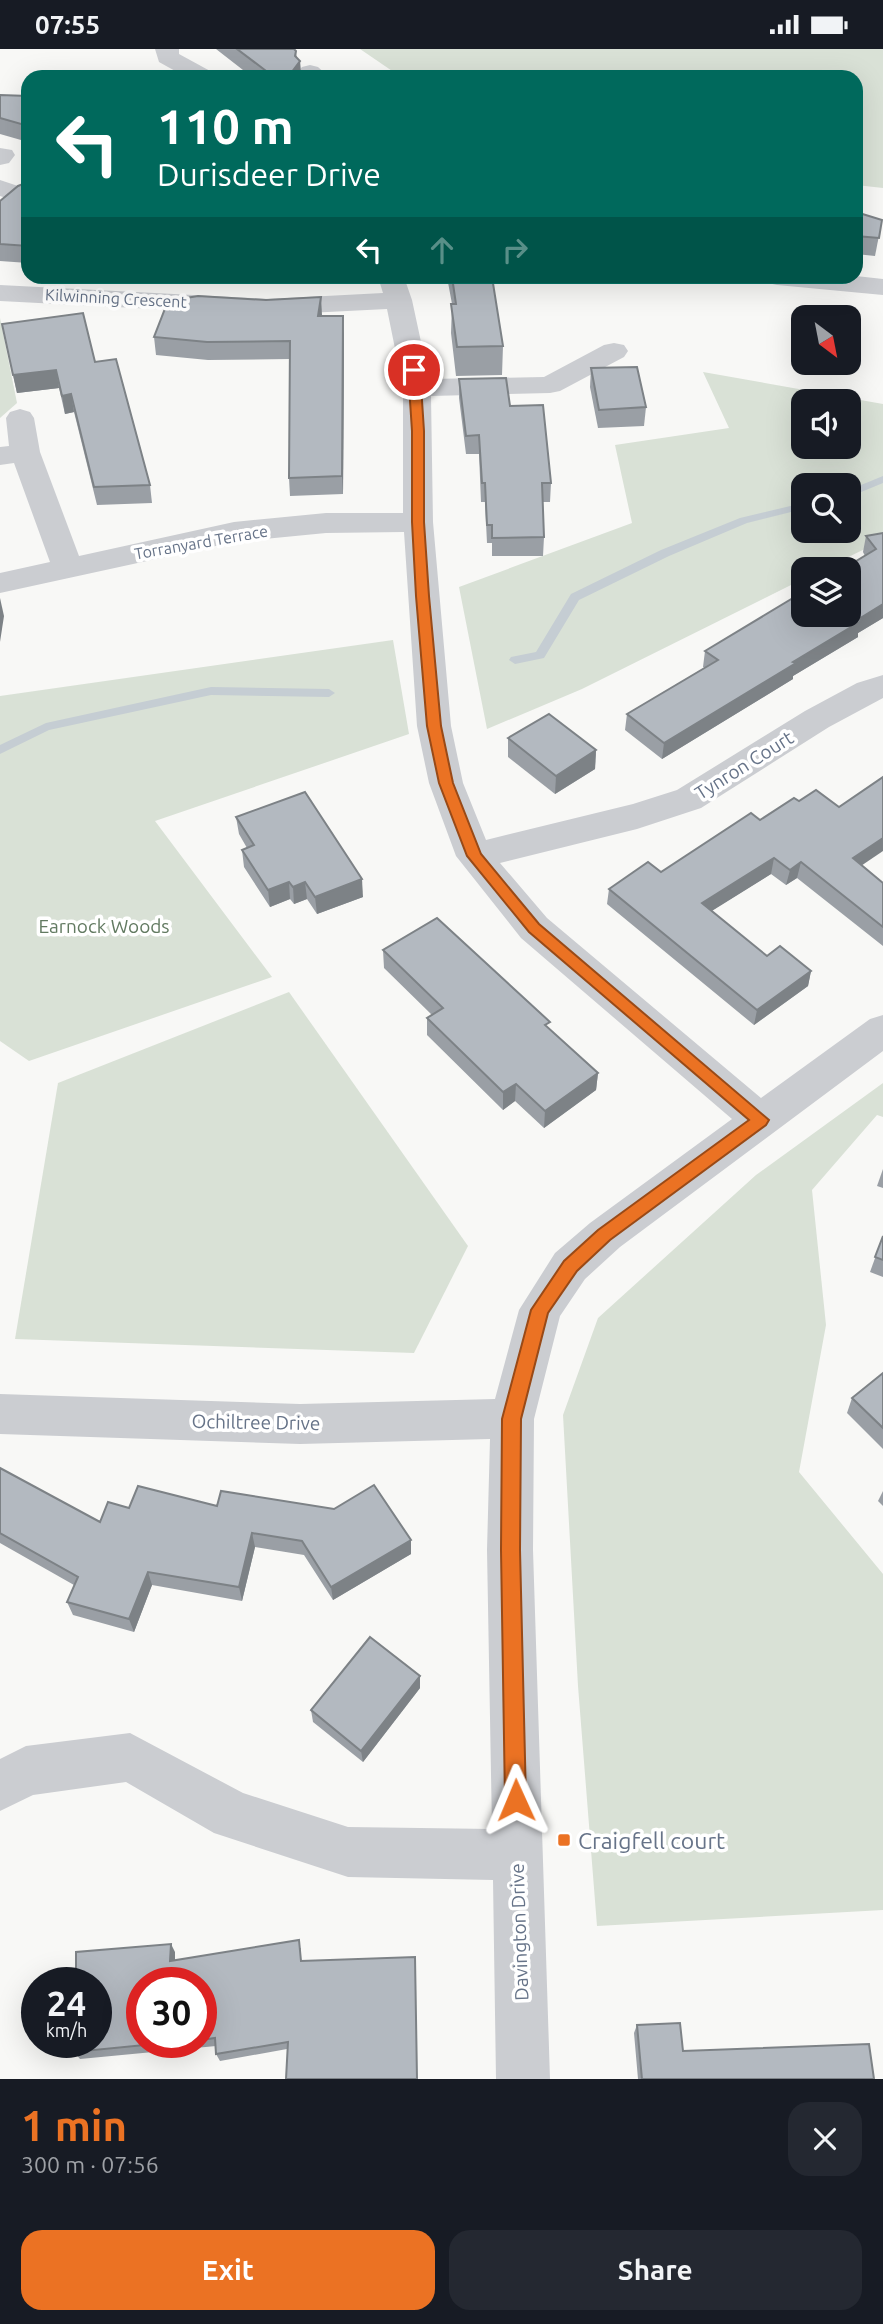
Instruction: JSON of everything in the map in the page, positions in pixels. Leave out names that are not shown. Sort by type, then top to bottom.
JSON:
[{"type":"street","points":[[167,49],[167,57],[191,70]]},
{"type":"street","points":[[852,284],[883,287]]},
{"type":"street","points":[[395,288],[417,388],[418,522],[434,726],[446,783],[474,856],[534,928],[760,1120]]},
{"type":"street","name":"Kilwinning Crescent","points":[[0,293],[268,307],[395,288]]},
{"type":"street","points":[[417,388],[550,385],[614,351]]},
{"type":"street","points":[[20,418],[12,454],[68,568]]},
{"type":"street","name":"Torranyard Terrace","points":[[0,583],[234,532],[326,523],[418,522]]},
{"type":"street","name":"Tynron Court","points":[[474,856],[637,815],[689,799],[817,719],[883,686]]},
{"type":"street","name":"Davington Drive","points":[[523,2079],[510,1550],[512,1419],[540,1310],[570,1266],[604,1235],[883,1030]]},
{"type":"street","name":"Ochiltree Drive","points":[[0,1414],[300,1424],[512,1419]]},
{"type":"street","points":[[0,1786],[26,1771],[130,1758],[232,1815],[348,1852],[517,1855]]},
{"type":"green space","points":[[360,49],[883,49],[883,188],[863,186],[863,70],[391,70]]},
{"type":"green space","points":[[0,318],[17,403],[0,418]]},
{"type":"green space","points":[[703,372],[799,389],[791,389],[791,459],[861,459],[861,400],[883,404],[883,540],[848,557],[791,557],[791,585],[582,689],[487,729],[459,587],[632,523],[615,445],[729,428]]},
{"type":"green space","name":"Earnock Woods","points":[[393,640],[409,734],[155,821],[272,977],[29,1061],[0,1041],[0,696]]},
{"type":"green space","points":[[289,992],[468,1246],[414,1353],[15,1339],[58,1083]]},
{"type":"green space","points":[[883,1083],[883,1117],[877,1115],[812,1190],[826,1325],[799,1472],[883,1574],[883,1910],[597,1926],[578,1686],[563,1415],[598,1318],[756,1175]]},
{"type":"building","points":[[237,49],[296,51],[295,56],[300,61],[293,70],[265,70]]},
{"type":"building","points":[[0,95],[21,96],[21,124],[0,118]]},
{"type":"building","points":[[21,185],[21,246],[0,244],[0,201]]},
{"type":"building","points":[[863,214],[882,220],[879,238],[863,237]]},
{"type":"building","points":[[453,284],[493,284],[503,346],[457,347],[451,304],[456,304]]},
{"type":"building","points":[[198,296],[266,300],[321,297],[318,316],[343,316],[342,476],[289,478],[290,341],[207,342],[154,337],[168,301]]},
{"type":"building","points":[[83,313],[95,362],[116,359],[150,485],[94,487],[71,394],[62,396],[56,370],[13,375],[2,324]]},
{"type":"building","points":[[637,367],[646,407],[599,410],[591,368]]},
{"type":"building","points":[[506,378],[510,406],[543,405],[551,483],[542,483],[544,537],[492,538],[492,525],[487,525],[479,435],[466,436],[459,379]]},
{"type":"building","points":[[883,533],[883,604],[861,618],[861,558],[876,549],[866,536]]},
{"type":"building","points":[[791,599],[791,627],[851,627],[664,743],[627,714],[718,660],[705,651]]},
{"type":"building","points":[[549,714],[596,750],[556,776],[508,738]]},
{"type":"building","points":[[883,777],[883,838],[853,858],[883,883],[883,927],[801,862],[790,870],[774,858],[702,903],[767,956],[780,946],[811,971],[757,1010],[609,889],[648,862],[661,872],[751,813],[760,820],[794,798],[799,801],[816,790],[839,807]]},
{"type":"building","points":[[305,792],[362,879],[315,897],[305,882],[293,887],[289,882],[268,890],[242,850],[254,845],[236,817]]},
{"type":"building","points":[[437,918],[550,1022],[545,1025],[598,1073],[545,1111],[516,1084],[503,1092],[427,1018],[443,1008],[383,950]]},
{"type":"building","points":[[883,1236],[883,1260],[875,1257]]},
{"type":"building","points":[[883,1373],[883,1428],[852,1398]]},
{"type":"building","points":[[0,1468],[100,1522],[108,1502],[129,1508],[138,1486],[217,1506],[221,1491],[334,1509],[374,1485],[411,1540],[331,1587],[302,1541],[252,1533],[239,1587],[148,1572],[129,1619],[67,1602],[78,1577],[0,1533]]},
{"type":"building","points":[[370,1637],[420,1676],[361,1751],[311,1710]]},
{"type":"building","points":[[299,1940],[301,1961],[415,1957],[417,2079],[286,2079],[288,2042],[217,2054],[217,1967],[126,1967],[126,2047],[112,2048],[112,1967],[76,1967],[76,1952],[171,1944],[170,1961]]},
{"type":"building","points":[[680,2023],[683,2051],[869,2044],[874,2079],[642,2079],[637,2025]]},
{"type":"waterway","points":[[861,489],[883,479]]},
{"type":"waterway","points":[[515,660],[540,655],[575,597],[665,553],[744,520],[791,509]]},
{"type":"waterway","points":[[0,750],[46,727],[211,691],[329,693]]},
{"type":"place","name":"Craigfell court","points":[[564,1840]]},
{"type":"route","points":[[414,370],[417,388],[418,522],[422,596],[434,726],[446,783],[474,856],[534,928],[760,1120],[604,1235],[570,1266],[540,1310],[512,1419],[510,1550],[516,1800]]}]
